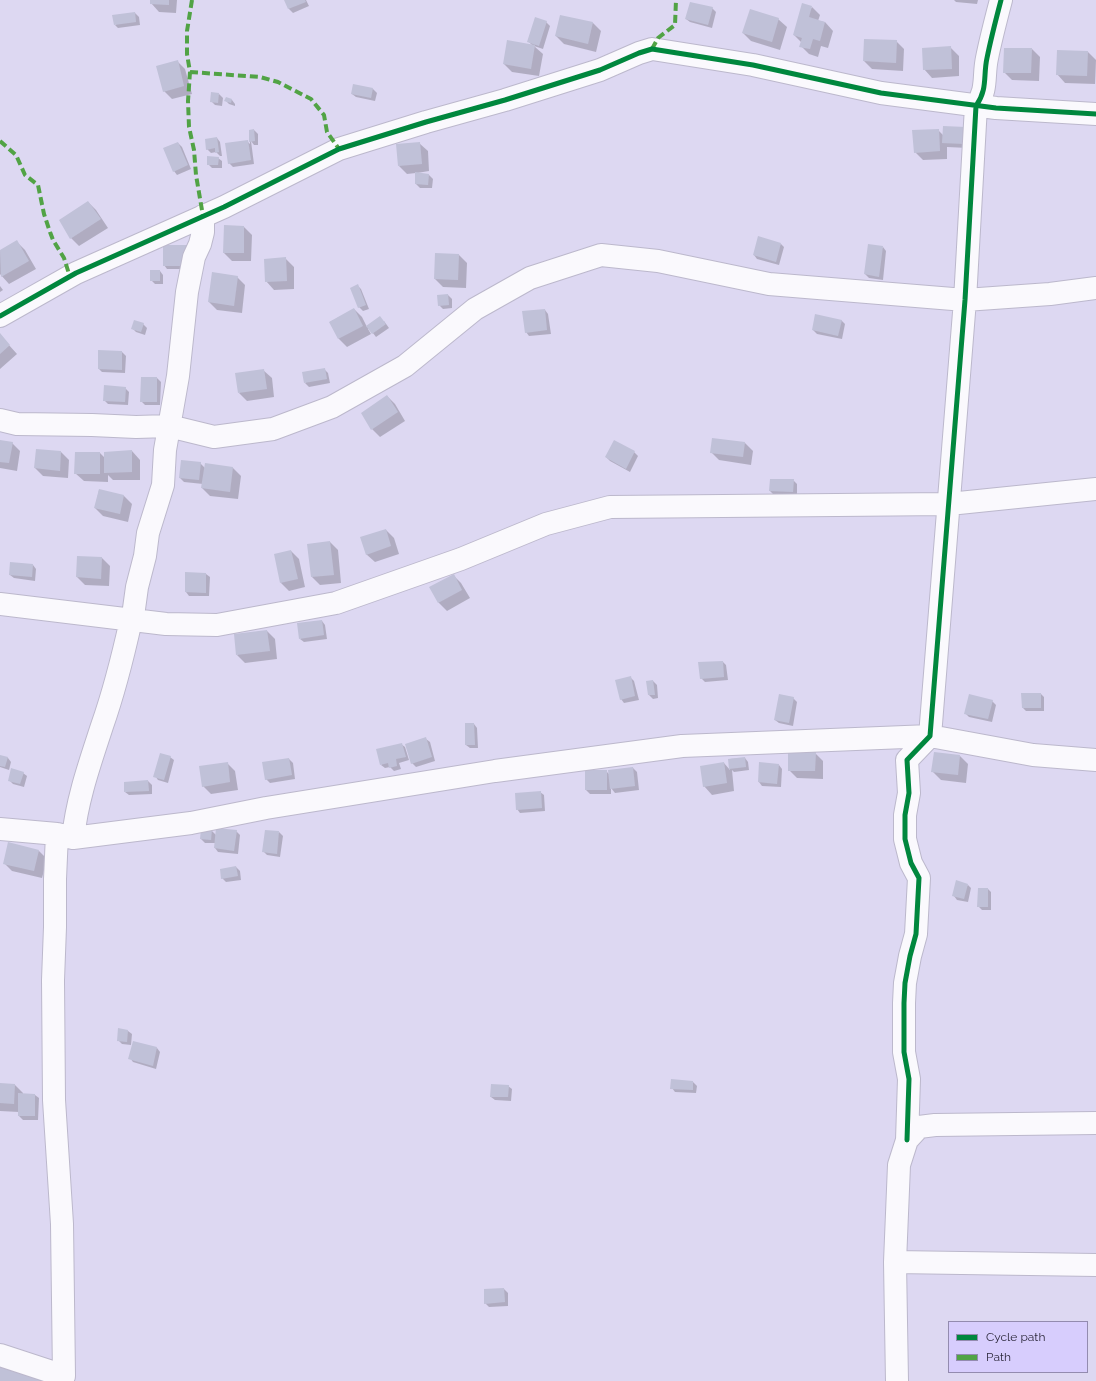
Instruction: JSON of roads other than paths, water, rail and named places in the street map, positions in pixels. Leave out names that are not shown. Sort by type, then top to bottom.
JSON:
[{"type":"street","points":[[897,1381],[895,1262],[899,1165],[907,1140],[909,1079],[904,1052],[904,1003],[909,962],[916,934],[919,878],[911,863],[905,838],[905,815],[909,793],[907,760],[930,736],[965,300],[976,106],[982,98],[985,85],[986,60],[1001,0]]},
{"type":"street","points":[[0,316],[76,273],[203,216],[339,149],[600,70],[652,49],[753,64],[881,93],[996,108],[1096,114]]},
{"type":"street","points":[[0,1355],[64,1376],[62,1224],[54,1100],[53,980],[55,879],[65,836],[79,801],[88,767],[94,753],[114,689],[135,609],[137,587],[145,556],[148,533],[163,485],[168,426],[178,376],[188,286],[194,257],[200,244],[203,232],[203,216]]},
{"type":"street","points":[[0,420],[18,424],[92,424],[136,427],[168,426],[214,437],[273,429],[332,407],[405,366],[475,309],[530,278],[601,255],[658,261],[769,284],[965,300],[1050,294],[1096,288]]},
{"type":"street","points":[[0,604],[166,624],[216,624],[336,603],[461,559],[546,524],[610,507],[949,504],[1096,490]]},
{"type":"street","points":[[0,829],[65,836],[191,823],[266,808],[495,771],[682,746],[930,736],[1033,755],[1096,760]]},
{"type":"street","points":[[907,1140],[919,1127],[935,1125],[1096,1123]]},
{"type":"street","points":[[895,1262],[1096,1265]]}]
